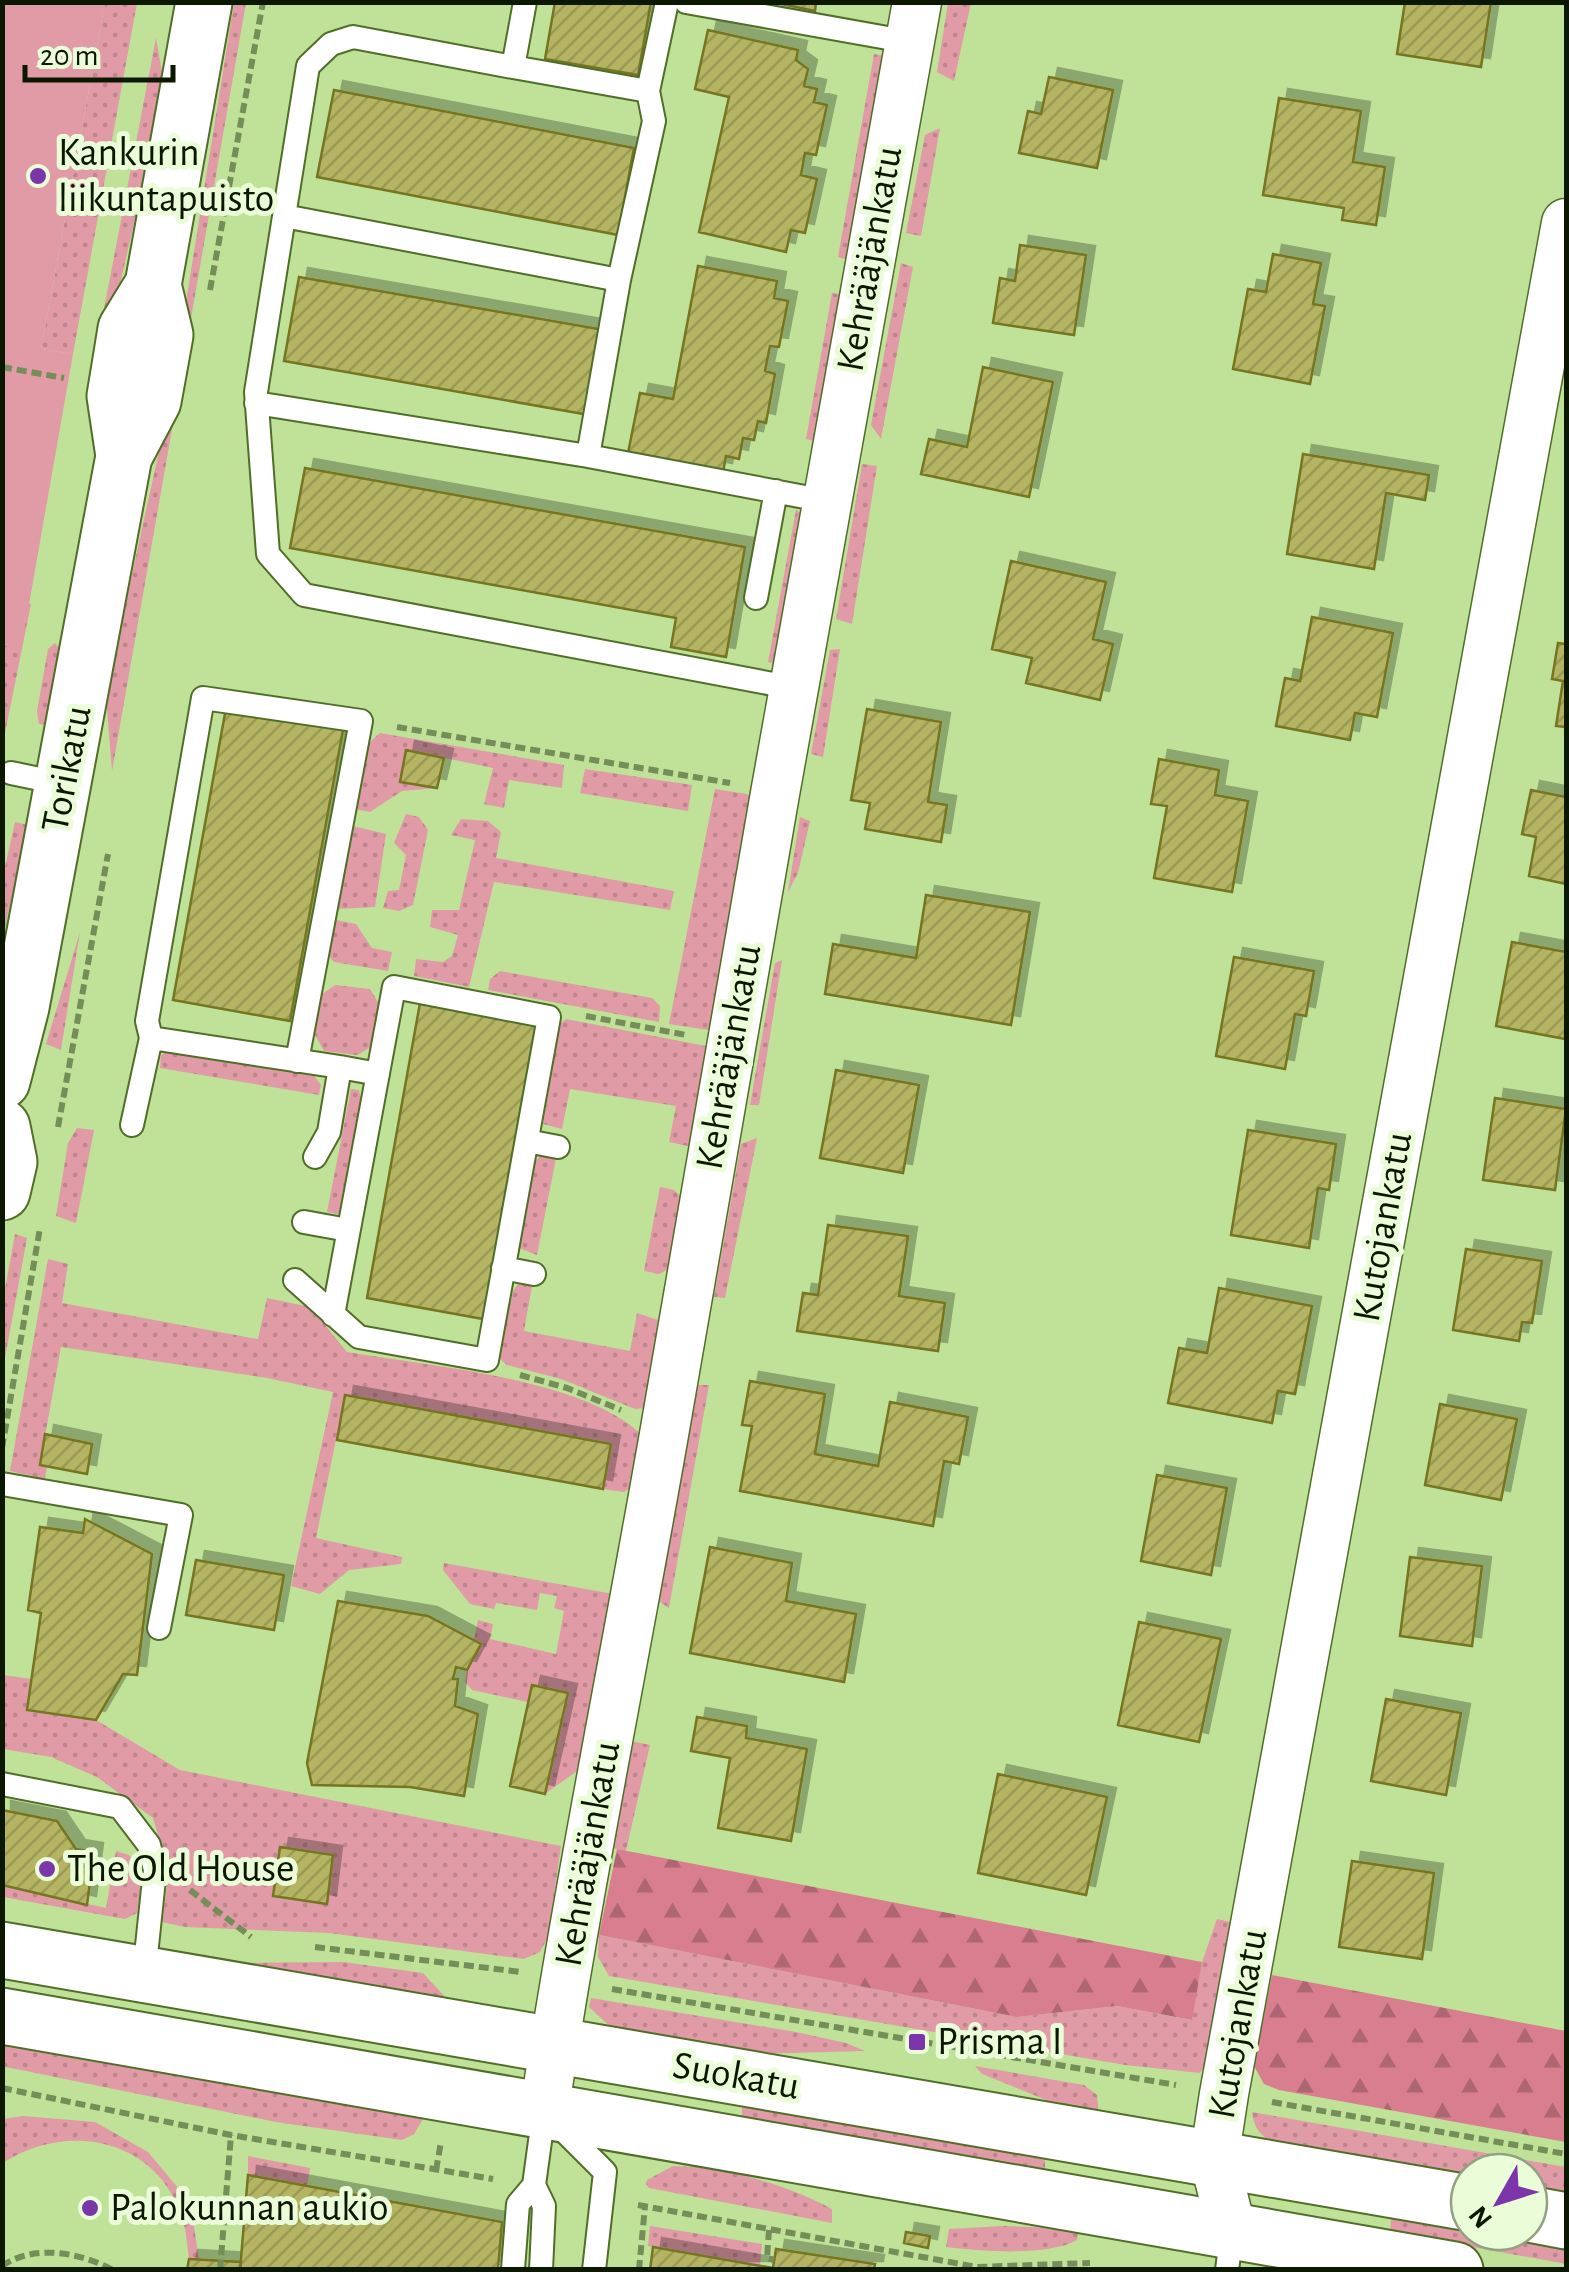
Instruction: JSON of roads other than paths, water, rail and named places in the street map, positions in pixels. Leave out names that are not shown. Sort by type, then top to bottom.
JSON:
[{"type":"street","name":"Torikatu","points":[[2,1081],[21,1007],[124,456],[153,401],[165,335],[153,284],[204,2]]},
{"type":"street","name":"Kehrääjänkatu","points":[[544,2112],[913,22]]},
{"type":"street","name":"Kutojankatu","points":[[1230,2250],[1214,2159],[1224,2094],[1566,222]]},
{"type":"street","points":[[2,1127],[9,1162],[2,1192]]},
{"type":"street","name":"Suokatu","points":[[2,1950],[1449,2200]]},
{"type":"street","name":"Suokatu","points":[[2,2016],[544,2112],[1230,2250],[1455,2270]]},
{"type":"lane","points":[[514,67],[525,2]]},
{"type":"lane","points":[[588,456],[619,280],[654,120],[648,91],[667,2]]},
{"type":"lane","points":[[686,2],[913,22]]},
{"type":"lane","points":[[648,91],[353,37],[331,44],[308,66],[256,403],[268,554],[304,595],[794,688]]},
{"type":"lane","points":[[284,216],[619,280]]},
{"type":"lane","points":[[256,403],[588,456],[826,500]]},
{"type":"lane","points":[[756,598],[776,492]]},
{"type":"lane","points":[[132,1125],[151,1038],[147,1021],[203,698],[361,721],[297,1060]]},
{"type":"lane","points":[[11,772],[64,784]]},
{"type":"lane","points":[[295,1280],[333,1315],[359,1336],[487,1360],[549,1016],[394,986],[333,1315]]},
{"type":"lane","points":[[151,1038],[378,1074]]},
{"type":"lane","points":[[315,1157],[329,1132],[340,1067]]},
{"type":"lane","points":[[527,1141],[558,1147]]},
{"type":"lane","points":[[304,1222],[348,1230]]},
{"type":"lane","points":[[504,1268],[534,1274]]},
{"type":"lane","points":[[2,1484],[181,1515],[160,1628]]},
{"type":"lane","points":[[2,1784],[120,1808],[149,1845],[155,1870],[144,1974]]},
{"type":"lane","points":[[513,2269],[518,2204],[534,2185],[544,2112]]},
{"type":"lane","points":[[544,2112],[606,2172],[594,2270]]},
{"type":"lane","points":[[534,2185],[544,2206],[541,2270]]},
{"type":"place","name":"Kankurin liikuntapuisto","points":[[38,176]]},
{"type":"place","name":"The Old House","points":[[47,1869]]},
{"type":"place","name":"Prisma I","points":[[917,2042]]},
{"type":"place","name":"Palokunnan aukio","points":[[90,2208]]}]
